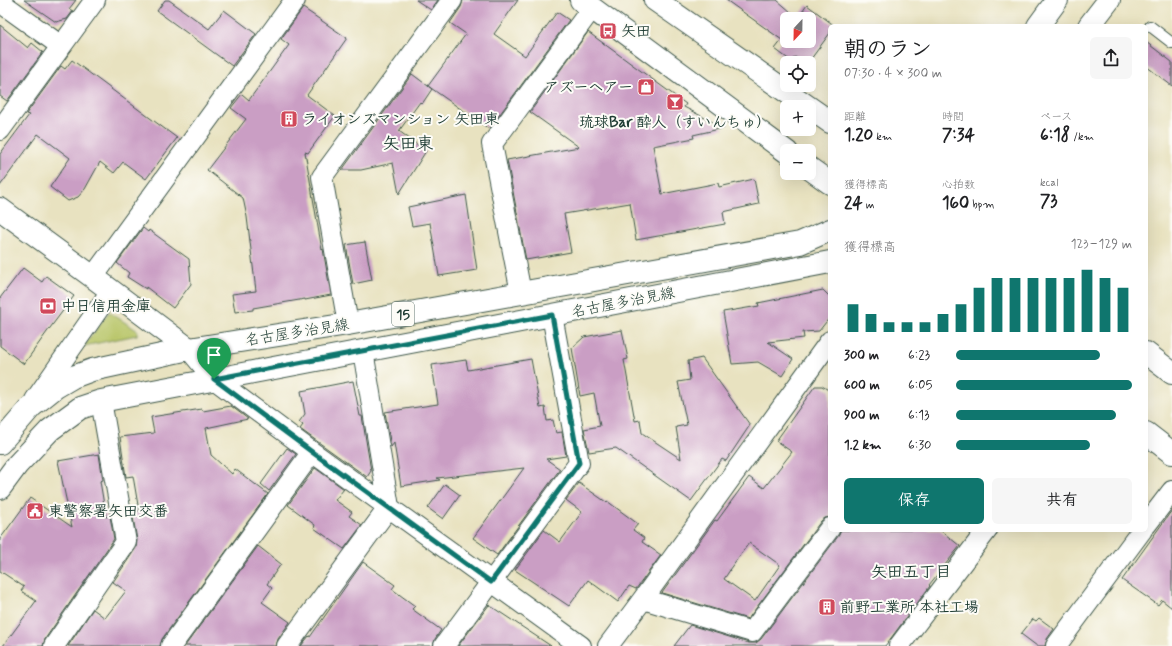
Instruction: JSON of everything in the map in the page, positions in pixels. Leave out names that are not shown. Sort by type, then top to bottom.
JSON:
[{"type":"main road","points":[[655,0],[828,121]]},
{"type":"main road","points":[[1039,24],[1057,0]]},
{"type":"main road","points":[[1091,24],[1109,0]]},
{"type":"main road","points":[[586,4],[780,147]]},
{"type":"main road","points":[[816,173],[828,182]]},
{"type":"main road","points":[[0,209],[94,277],[189,349]]},
{"type":"main road","name":"名古屋多治見線","points":[[0,443],[31,407],[56,387],[73,377],[92,370],[189,349],[348,324],[800,243],[828,231]]},
{"type":"main road","name":"名古屋多治見線","points":[[0,488],[17,465],[50,430],[80,408],[101,401],[828,262]]},
{"type":"main road","points":[[1148,355],[1172,373]]},
{"type":"main road","points":[[1148,435],[1172,453]]},
{"type":"street","points":[[0,130],[95,0]]},
{"type":"street","points":[[94,277],[295,0]]},
{"type":"street","points":[[348,324],[322,176],[452,0]]},
{"type":"street","points":[[0,2],[61,46]]},
{"type":"street","points":[[521,293],[492,144],[586,4]]},
{"type":"street","points":[[22,418],[111,291]]},
{"type":"street","points":[[444,646],[579,463],[552,315]]},
{"type":"street","points":[[608,646],[643,600],[828,344]]},
{"type":"street","points":[[189,349],[214,379],[312,452],[581,646]]},
{"type":"street","points":[[287,646],[389,507],[363,351]]},
{"type":"street","points":[[54,646],[126,542],[101,401]]},
{"type":"street","points":[[171,646],[312,452]]},
{"type":"street","points":[[1148,522],[1172,490]]},
{"type":"street","points":[[643,600],[752,632],[828,531]]},
{"type":"street","points":[[899,646],[985,532]]},
{"type":"street","points":[[1056,646],[1141,532]]},
{"type":"lane","points":[[1150,26],[1172,43]]},
{"type":"green space","points":[[109,312],[138,331],[137,335],[84,346]]},
{"type":"building","points":[[24,0],[76,0],[69,9],[73,11],[67,19],[56,22]]},
{"type":"building","points":[[165,0],[169,0],[209,29],[224,10],[256,34],[232,66],[157,11]]},
{"type":"building","points":[[416,0],[438,0],[431,10]]},
{"type":"building","points":[[463,0],[518,0],[494,34],[525,56],[557,12],[569,20],[489,129],[428,86],[466,34],[450,23],[461,7]]},
{"type":"building","points":[[726,0],[777,0],[791,12],[780,12],[780,39]]},
{"type":"building","points":[[807,5],[832,24],[828,24],[828,36],[813,56],[784,56],[775,49],[780,43],[780,48],[816,48],[816,12],[802,12]]},
{"type":"building","points":[[303,8],[347,38],[307,95],[335,116],[308,153],[305,152],[331,295],[235,312],[232,294],[256,291],[247,217],[243,198],[207,170],[246,119],[231,108],[242,94],[249,100],[289,45],[281,39]]},
{"type":"building","points":[[0,25],[28,48],[32,43],[43,52],[7,101],[0,96]]},
{"type":"building","points":[[588,32],[686,104],[684,107],[724,128],[693,135],[694,138],[653,146],[662,194],[718,183],[719,187],[754,179],[759,204],[723,212],[725,224],[636,240],[630,203],[564,214],[571,252],[526,260],[507,160],[579,147],[530,112]]},
{"type":"building","points":[[1148,44],[1172,62],[1172,86],[1148,68]]},
{"type":"building","points":[[72,60],[177,138],[146,179],[123,162],[114,173],[100,162],[85,189],[78,197],[68,201],[50,187],[70,158],[38,134],[0,186],[0,154],[29,115],[26,114],[61,66],[65,69]]},
{"type":"building","points":[[412,74],[432,89],[422,104],[420,102],[399,131],[426,151],[399,194],[393,163],[361,170],[342,170]]},
{"type":"building","points":[[466,195],[477,270],[439,276],[430,223],[412,226],[408,207]]},
{"type":"building","points":[[143,228],[148,232],[149,230],[189,259],[191,284],[173,308],[146,287],[146,289],[127,277],[129,273],[117,263]]},
{"type":"building","points":[[365,242],[372,280],[353,284],[346,245]]},
{"type":"building","points":[[23,268],[42,282],[46,276],[74,296],[24,364],[0,346],[0,298]]},
{"type":"building","points":[[823,290],[828,295],[828,320],[819,331],[803,332],[804,338],[768,342],[793,359],[782,376],[758,362],[732,364],[723,312],[759,306],[758,303]]},
{"type":"building","points":[[622,330],[628,359],[624,360],[635,421],[640,420],[642,433],[681,459],[676,427],[687,425],[678,382],[690,380],[688,361],[702,358],[750,425],[726,461],[722,459],[691,501],[616,448],[589,452],[584,429],[600,426],[594,393],[580,396],[572,348],[584,337]]},
{"type":"building","points":[[531,359],[540,408],[545,407],[547,421],[553,420],[556,433],[562,432],[566,456],[546,459],[560,469],[497,555],[473,538],[524,468],[437,478],[440,480],[401,486],[394,443],[391,447],[385,412],[438,404],[432,365],[466,360],[468,370]]},
{"type":"building","points":[[353,381],[360,416],[362,416],[371,471],[367,477],[300,429],[303,425],[299,422],[305,414],[301,391]]},
{"type":"building","points":[[815,386],[822,386],[828,390],[828,517],[821,521],[748,619],[662,593],[715,520],[717,521],[749,477],[764,488],[792,452],[776,441]],"holes":[[[749,543],[780,565],[755,601],[724,579]]]},
{"type":"building","points":[[231,406],[248,419],[206,428],[211,455],[232,474],[235,469],[268,494],[162,639],[160,646],[68,646],[93,609],[105,618],[126,591],[113,582],[136,548],[137,540],[132,512],[139,511],[133,476],[126,477],[120,437],[154,433],[151,417]]},
{"type":"building","points":[[287,448],[296,454],[269,491],[261,484]]},
{"type":"building","points":[[99,454],[103,480],[100,481],[106,517],[110,516],[114,539],[45,639],[43,646],[3,646],[36,601],[21,591],[24,587],[0,571],[0,539],[30,498],[72,527],[58,461]]},
{"type":"building","points":[[315,468],[344,489],[335,500],[352,512],[349,516],[362,525],[344,549],[314,528],[315,525],[288,505]]},
{"type":"building","points":[[579,483],[638,524],[633,530],[644,538],[642,542],[661,555],[636,589],[629,586],[618,602],[588,580],[569,606],[515,570],[544,530],[560,542],[582,512],[566,500]]},
{"type":"building","points":[[445,484],[460,495],[443,519],[428,508]]},
{"type":"building","points":[[1172,510],[1172,608],[1162,600],[1158,605],[1122,580]]},
{"type":"building","points":[[840,532],[942,532],[960,546],[929,585],[930,586],[885,646],[674,646],[690,625],[749,643],[756,643],[761,639]]},
{"type":"building","points":[[258,546],[281,564],[267,584],[272,588],[262,602],[290,622],[278,639],[276,646],[185,646]]},
{"type":"building","points":[[363,562],[395,585],[392,589],[415,606],[412,609],[441,630],[435,639],[433,646],[301,646],[309,636],[310,637]]},
{"type":"building","points":[[489,605],[551,646],[458,646]]},
{"type":"building","points":[[1039,618],[1054,629],[1047,639],[1045,646],[1037,646],[1021,634],[1033,619],[1036,621]]},
{"type":"place","name":"矢田","points":[[608,31]]},
{"type":"place","name":"アズーヘアー","points":[[646,87]]},
{"type":"place","name":"琉球Bar 酔人（すいんちゅ）","points":[[675,102]]},
{"type":"place","name":"ライオンズマンション 矢田東","points":[[289,119]]},
{"type":"place","name":"中日信用金庫","points":[[48,306]]},
{"type":"place","name":"東警察署矢田交番","points":[[35,511]]},
{"type":"place","name":"前野工業所 本社工場","points":[[827,607]]},
{"type":"district","name":"矢田東","points":[[408,143]]},
{"type":"district","name":"矢田五丁目","points":[[911,571]]},
{"type":"route","points":[[552,315],[579,463],[491,582],[214,379],[552,315]]}]
